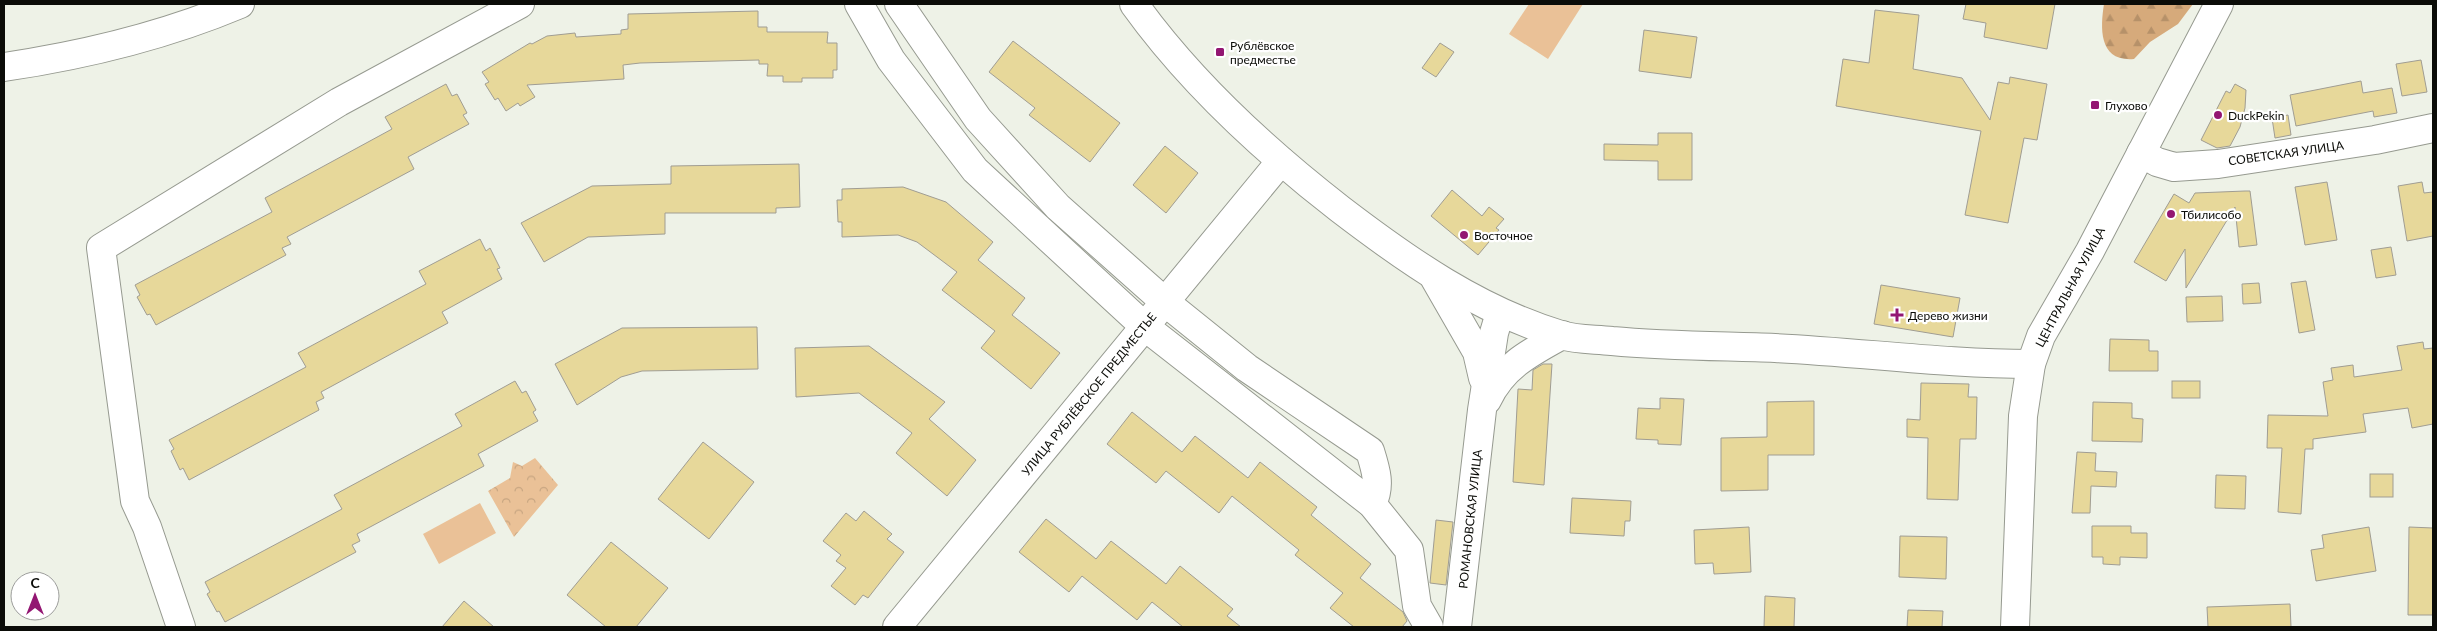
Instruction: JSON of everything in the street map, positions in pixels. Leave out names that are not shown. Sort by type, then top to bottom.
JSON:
[{"type":"street","points":[[4,67],[114,46],[196,22],[240,4]]},
{"type":"street","points":[[181,627],[147,527],[135,501],[101,248],[339,102],[520,4]]},
{"type":"street","points":[[859,4],[891,60],[975,170],[1144,326],[1372,504],[1409,550],[1417,606],[1429,627]]},
{"type":"street","points":[[899,4],[978,118],[1058,207],[1165,302],[1247,368],[1370,451],[1377,474],[1376,495],[1372,504]]},
{"type":"street","points":[[1134,4],[1206,89],[1281,161],[1381,240],[1434,276],[1500,313],[1562,335],[1630,343],[1778,348],[1984,364],[2030,364]]},
{"type":"street","name":"ЦЕНТРАЛЬНАЯ УЛИЦА","points":[[2015,627],[2023,416],[2030,364],[2041,336],[2090,251],[2220,4]]},
{"type":"street","name":"СОВЕТСКАЯ УЛИЦА","points":[[2141,153],[2157,162],[2174,166],[2218,164],[2375,140],[2433,128]]},
{"type":"street","name":"УЛИЦА РУБЛЁВСКОЕ ПРЕДМЕСТЬЕ","points":[[897,627],[1281,161]]},
{"type":"street","name":"РОМАНОВСКАЯ УЛИЦА","points":[[1434,276],[1477,352],[1483,380],[1482,410]]},
{"type":"street","name":"РОМАНОВСКАЯ УЛИЦА","points":[[1457,627],[1482,410],[1494,333],[1500,313]]},
{"type":"street","name":"РОМАНОВСКАЯ УЛИЦА","points":[[1482,410],[1493,387],[1505,371],[1522,357],[1562,335]]},
{"type":"green space","points":[[1529,4],[1583,4],[1548,59],[1509,34]]},
{"type":"green space","points":[[2104,4],[2193,4],[2178,24],[2150,42],[2134,59],[2122,59],[2108,50],[2104,42],[2102,24]]},
{"type":"green space","points":[[535,458],[558,485],[514,537],[488,491],[510,478],[513,462],[522,466]]},
{"type":"green space","points":[[480,503],[496,533],[439,564],[423,534]]},
{"type":"building","points":[[1966,4],[2055,4],[2047,49],[1984,37],[1986,23],[1963,19]]},
{"type":"building","points":[[1875,10],[1919,15],[1913,69],[1962,78],[1990,120],[1998,82],[2009,84],[2010,77],[2047,84],[2037,140],[2024,138],[2008,223],[1965,215],[1981,131],[1836,106],[1843,59],[1869,63]]},
{"type":"building","points":[[758,11],[758,27],[767,27],[767,32],[828,32],[827,43],[837,43],[837,70],[833,70],[833,78],[802,78],[802,82],[783,82],[783,76],[767,76],[768,64],[759,64],[759,60],[640,63],[623,65],[624,79],[527,85],[535,97],[520,106],[518,103],[506,111],[498,98],[495,100],[485,84],[489,82],[482,72],[530,43],[532,44],[547,36],[575,33],[576,37],[621,34],[621,30],[628,29],[628,14]]},
{"type":"building","points":[[1644,30],[1697,37],[1691,78],[1639,71]]},
{"type":"building","points":[[1013,41],[1120,123],[1090,162],[1029,115],[1035,108],[989,72]]},
{"type":"building","points":[[1440,43],[1454,52],[1436,77],[1422,68]]},
{"type":"building","points":[[2421,60],[2427,92],[2402,96],[2396,64]]},
{"type":"building","points":[[2361,81],[2363,93],[2392,88],[2397,113],[2374,117],[2373,111],[2296,126],[2290,95]]},
{"type":"building","points":[[446,84],[452,96],[457,94],[467,113],[463,115],[469,124],[408,157],[414,169],[287,237],[291,244],[282,248],[286,255],[156,325],[150,314],[147,315],[137,297],[140,295],[135,285],[272,212],[265,198],[392,129],[385,117]]},
{"type":"building","points":[[2235,84],[2246,90],[2245,108],[2240,127],[2230,146],[2217,148],[2201,140],[2226,91],[2230,93]]},
{"type":"building","points":[[2288,115],[2291,135],[2275,138],[2272,118]]},
{"type":"building","points":[[1658,133],[1692,133],[1692,180],[1658,180],[1658,161],[1604,160],[1604,144],[1658,145]]},
{"type":"building","points":[[1165,146],[1198,173],[1166,213],[1133,185]]},
{"type":"building","points":[[799,164],[800,207],[776,208],[776,213],[665,213],[665,234],[588,237],[544,262],[521,223],[592,186],[671,184],[671,166]]},
{"type":"building","points":[[2327,182],[2337,240],[2305,245],[2295,187]]},
{"type":"building","points":[[2422,182],[2424,193],[2433,192],[2433,236],[2407,241],[2398,186]]},
{"type":"building","points":[[903,187],[946,202],[993,242],[978,260],[1025,298],[1012,315],[1060,353],[1031,389],[981,348],[995,331],[942,290],[957,272],[917,242],[898,235],[842,237],[842,222],[838,222],[837,200],[842,200],[842,189]]},
{"type":"building","points":[[1452,190],[1482,216],[1489,207],[1504,219],[1496,228],[1499,230],[1478,255],[1431,216]]},
{"type":"building","points":[[2250,191],[2257,245],[2239,247],[2235,207],[2186,288],[2185,249],[2166,281],[2134,262],[2174,194],[2189,203],[2195,193]]},
{"type":"building","points":[[480,239],[486,251],[490,248],[500,268],[497,269],[502,279],[442,312],[448,323],[321,392],[324,398],[316,402],[319,410],[189,480],[183,468],[180,470],[171,451],[174,449],[169,440],[306,367],[298,353],[426,284],[419,271]]},
{"type":"building","points":[[2391,247],[2396,275],[2376,278],[2371,250]]},
{"type":"building","points":[[2306,281],[2315,330],[2299,333],[2291,283]]},
{"type":"building","points":[[2259,283],[2261,303],[2243,304],[2242,284]]},
{"type":"building","points":[[1881,285],[1960,298],[1953,337],[1874,324]]},
{"type":"building","points":[[2222,296],[2223,321],[2187,322],[2186,297]]},
{"type":"building","points":[[757,327],[758,369],[642,371],[621,377],[577,405],[555,364],[622,328]]},
{"type":"building","points":[[2110,339],[2149,340],[2149,351],[2158,351],[2158,371],[2109,371]]},
{"type":"building","points":[[2423,342],[2424,349],[2433,348],[2433,424],[2412,428],[2408,408],[2363,414],[2366,432],[2313,439],[2313,449],[2305,449],[2301,514],[2278,512],[2282,448],[2267,448],[2268,415],[2328,416],[2323,382],[2333,380],[2331,368],[2353,365],[2354,377],[2402,370],[2397,346]]},
{"type":"building","points":[[869,346],[945,402],[929,419],[976,460],[947,496],[896,453],[912,433],[859,393],[796,397],[795,348]]},
{"type":"building","points":[[1543,364],[1552,364],[1544,485],[1513,482],[1518,389],[1532,390],[1533,370]]},
{"type":"building","points":[[515,381],[522,393],[526,391],[536,410],[533,412],[538,421],[478,454],[484,466],[357,534],[360,541],[352,545],[356,552],[225,622],[207,594],[210,592],[205,582],[342,509],[334,495],[462,426],[455,414]]},
{"type":"building","points":[[2172,381],[2200,381],[2200,398],[2172,398]]},
{"type":"building","points":[[1921,383],[1969,384],[1968,397],[1977,397],[1976,439],[1960,439],[1958,500],[1927,499],[1928,438],[1907,437],[1907,419],[1920,420]]},
{"type":"building","points":[[1660,398],[1684,399],[1681,445],[1658,444],[1658,440],[1636,439],[1638,408],[1660,409]]},
{"type":"building","points":[[1814,401],[1814,455],[1768,455],[1768,490],[1721,491],[1721,438],[1767,437],[1767,402]]},
{"type":"building","points":[[2093,402],[2132,403],[2132,418],[2143,419],[2142,442],[2092,441]]},
{"type":"building","points":[[1132,412],[1182,452],[1195,436],[1248,478],[1260,462],[1317,507],[1311,515],[1371,564],[1360,578],[1403,612],[1407,621],[1402,627],[1354,627],[1330,608],[1343,593],[1295,555],[1299,550],[1232,496],[1219,513],[1166,471],[1156,483],[1107,444]]},
{"type":"building","points":[[703,442],[754,482],[709,539],[658,499]]},
{"type":"building","points":[[2077,452],[2096,453],[2095,471],[2117,472],[2116,487],[2091,486],[2090,513],[2072,513]]},
{"type":"building","points":[[2370,474],[2393,474],[2393,497],[2370,497]]},
{"type":"building","points":[[2216,475],[2246,476],[2245,509],[2215,508]]},
{"type":"building","points":[[1572,498],[1631,501],[1630,521],[1625,521],[1624,536],[1570,533]]},
{"type":"building","points":[[864,511],[892,534],[887,539],[904,552],[868,598],[863,595],[855,605],[831,586],[846,568],[836,561],[841,555],[823,541],[846,513],[856,521]]},
{"type":"building","points":[[1046,519],[1096,559],[1111,541],[1166,584],[1180,566],[1233,609],[1227,616],[1241,627],[1183,627],[1152,602],[1137,620],[1082,576],[1069,592],[1019,552]]},
{"type":"building","points":[[1436,520],[1453,522],[1446,585],[1430,583]]},
{"type":"building","points":[[2092,526],[2131,526],[2131,533],[2147,533],[2147,558],[2120,557],[2120,565],[2103,564],[2103,557],[2092,557]]},
{"type":"building","points":[[1749,527],[1751,572],[1714,574],[1713,563],[1695,564],[1694,530]]},
{"type":"building","points":[[2369,527],[2376,571],[2316,581],[2311,550],[2324,548],[2322,535]]},
{"type":"building","points":[[2409,527],[2433,528],[2433,615],[2408,615]]},
{"type":"building","points":[[1900,536],[1947,537],[1946,579],[1899,577]]},
{"type":"building","points":[[611,542],[668,588],[636,627],[606,627],[567,595]]},
{"type":"building","points":[[1765,596],[1795,598],[1794,627],[1764,627]]},
{"type":"building","points":[[464,601],[494,627],[442,627]]},
{"type":"building","points":[[2290,604],[2291,627],[2208,627],[2207,607]]},
{"type":"building","points":[[1908,610],[1943,611],[1942,627],[1907,627]]},
{"type":"place","name":"Рублёвское предместье","points":[[1220,52]]},
{"type":"place","name":"Глухово","points":[[2095,105]]},
{"type":"place","name":"DuckPekin","points":[[2218,115]]},
{"type":"place","name":"Тбилисобо","points":[[2171,214]]},
{"type":"place","name":"Восточное","points":[[1464,235]]},
{"type":"place","name":"Дерево жизни","points":[[1897,315]]}]
